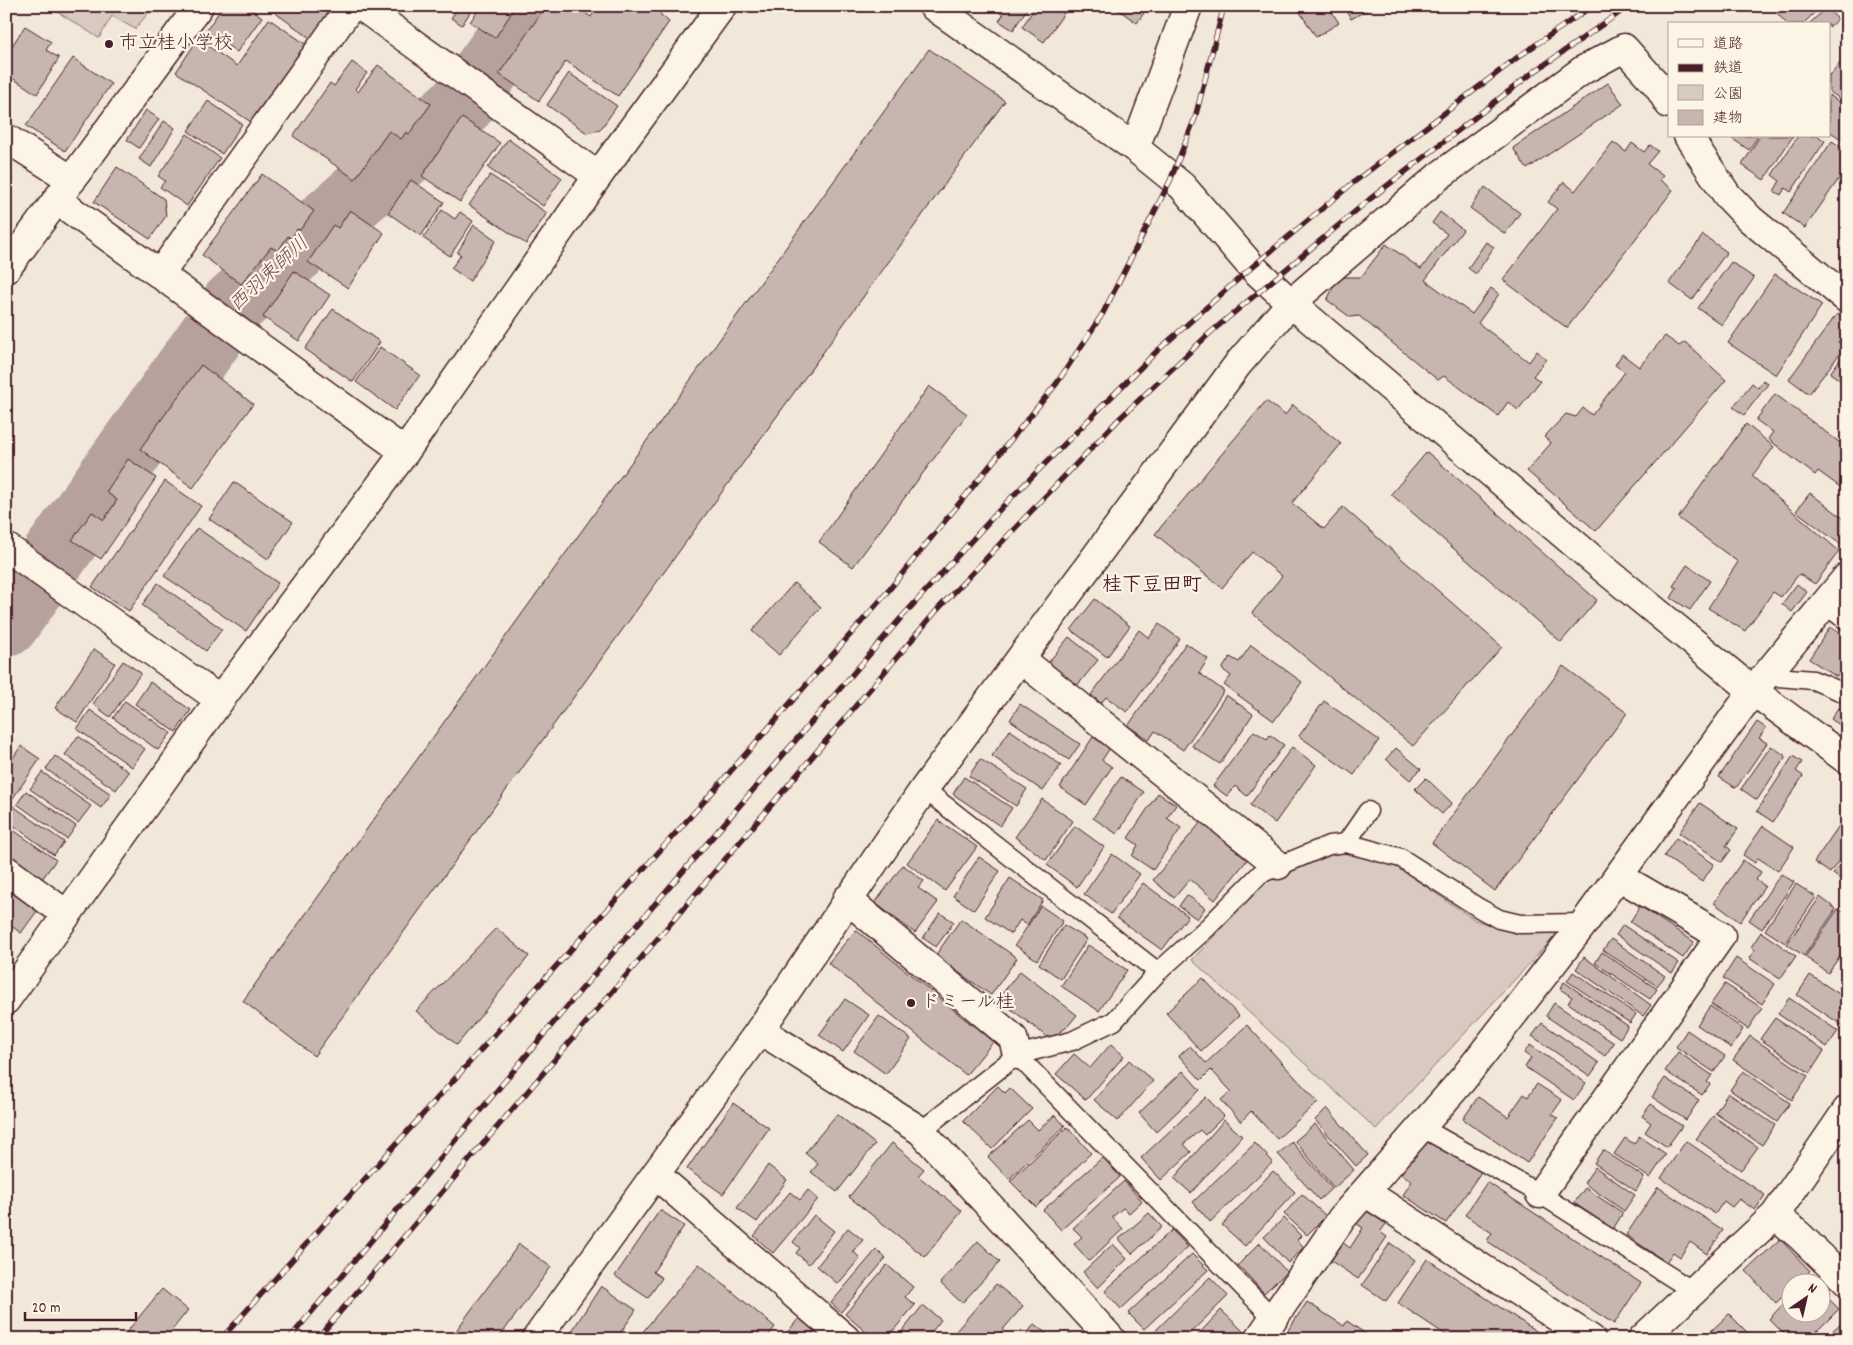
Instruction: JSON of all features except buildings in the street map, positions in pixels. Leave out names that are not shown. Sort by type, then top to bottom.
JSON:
[{"type":"street","points":[[6,269],[199,6]]},
{"type":"street","points":[[160,274],[351,6]]},
{"type":"street","points":[[361,6],[598,176]]},
{"type":"street","points":[[6,1000],[220,700],[405,452],[598,176],[722,6]]},
{"type":"street","points":[[934,6],[1135,148],[1182,186],[1252,267],[1291,302],[1603,568],[1759,684],[1847,760]]},
{"type":"street","points":[[1135,148],[1188,6]]},
{"type":"street","points":[[536,1339],[760,1030],[847,899],[924,789],[1022,660],[1238,364],[1291,302],[1440,176],[1583,70],[1624,48],[1658,86],[1668,102]]},
{"type":"street","points":[[6,138],[160,274],[405,452]]},
{"type":"street","points":[[1689,138],[1727,195],[1750,219],[1847,299]]},
{"type":"street","points":[[6,547],[220,700]]},
{"type":"street","points":[[1266,1328],[1342,1218],[1463,1080],[1584,923],[1759,684],[1847,577]]},
{"type":"street","points":[[1022,660],[1278,865]]},
{"type":"street","points":[[6,870],[66,914]]},
{"type":"street","points":[[1540,1194],[1722,936],[1618,876]]},
{"type":"street","points":[[847,899],[1012,1038],[1017,1055]]},
{"type":"street","points":[[760,1030],[921,1131],[1111,1339]]},
{"type":"street","points":[[1642,1339],[1775,1215],[1847,1110]]},
{"type":"street","points":[[656,1175],[846,1339]]},
{"type":"street","points":[[1365,1192],[1591,1339]]},
{"type":"street","points":[[1775,1215],[1800,1236],[1847,1282]]},
{"type":"lane","points":[[1824,604],[1847,621]]},
{"type":"lane","points":[[1759,684],[1813,680],[1847,694]]},
{"type":"lane","points":[[924,789],[1158,972]]},
{"type":"lane","points":[[1346,843],[1368,811]]},
{"type":"lane","points":[[921,1131],[1017,1055],[1072,1041],[1114,1021],[1158,972],[1208,927],[1260,874],[1329,845],[1346,843],[1401,858],[1499,919],[1520,924],[1584,923]]},
{"type":"lane","points":[[1017,1055],[1266,1328]]},
{"type":"lane","points":[[1421,1127],[1540,1194],[1693,1291]]},
{"type":"green space","points":[[48,6],[154,6],[135,29],[112,16],[99,38]]},
{"type":"green space","points":[[1353,853],[1394,865],[1475,920],[1515,933],[1556,927],[1557,934],[1376,1129],[1192,960],[1267,879],[1325,854]]},
{"type":"waterway","name":"西羽束師川","points":[[6,624],[234,304],[463,103],[533,6]]},
{"type":"railway","points":[[221,1339],[709,796],[884,596],[1057,383],[1103,313],[1170,181],[1195,118],[1224,6]]},
{"type":"railway","points":[[289,1339],[581,990],[900,619],[1004,505],[1156,352],[1252,267],[1354,182],[1518,57],[1592,6]]},
{"type":"railway","points":[[317,1339],[938,609],[1120,418],[1211,332],[1370,199],[1531,74],[1629,6]]},
{"type":"place","name":"市立桂小学校","points":[[109,44]]},
{"type":"place","name":"ドミール桂","points":[[911,1003]]},
{"type":"district","name":"桂下豆田町","points":[[1152,586]]}]
